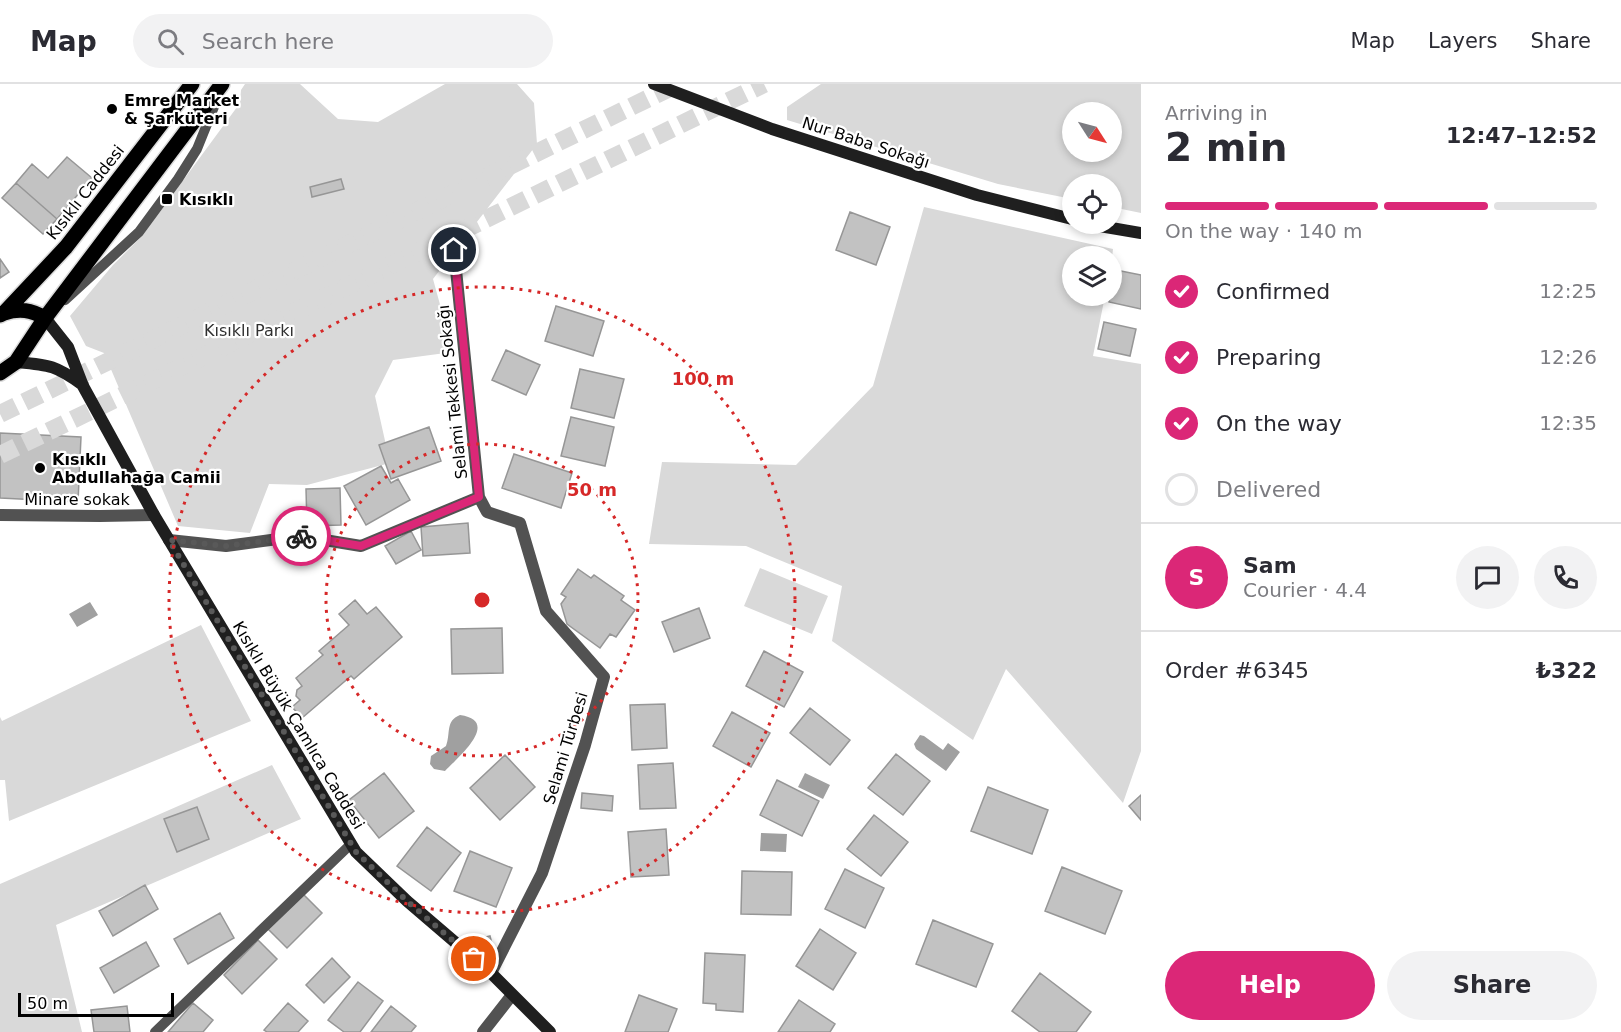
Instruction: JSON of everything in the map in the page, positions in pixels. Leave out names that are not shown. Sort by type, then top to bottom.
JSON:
[{"type":"main road","name":"Kısıklı Caddesi","points":[[2,314],[66,247],[192,84]]},
{"type":"main road","points":[[0,383],[45,318],[222,84]]},
{"type":"main road","name":"Nur Baba Sokağı","points":[[654,84],[772,129],[977,195],[1062,216]]},
{"type":"main road","points":[[1122,230],[1141,233]]},
{"type":"main road","points":[[2,314],[17,309],[33,311],[45,318]]},
{"type":"main road","name":"Kısıklı Büyük Çamlıca Caddesi","points":[[45,318],[68,347],[84,386],[154,514],[356,852],[407,901],[491,973],[550,1032]]},
{"type":"main road","points":[[0,373],[16,362]]},
{"type":"main road","name":"Kısıklı Büyük Çamlıca Caddesi","points":[[16,362],[46,364],[60,369],[84,386]]},
{"type":"street","name":"Selami Tekkesi Sokağı","points":[[169,540],[226,546],[300,536],[361,546],[479,497],[454,250]]},
{"type":"street","name":"Selami Türbesi","points":[[479,497],[487,512],[520,523],[546,611],[604,677],[585,745],[542,873],[491,973]]},
{"type":"street","name":"Minare sokak","points":[[0,515],[154,514]]},
{"type":"street","points":[[483,1032],[512,995]]},
{"type":"lane","points":[[45,318],[139,232],[197,149],[222,84]]},
{"type":"lane","points":[[155,1032],[351,844]]},
{"type":"green space","name":"Kısıklı Parkı","points":[[245,84],[300,84],[338,119],[378,122],[445,84],[517,84],[534,103],[537,144],[433,279],[453,352],[393,360],[375,396],[390,463],[307,485],[269,484],[250,533],[178,526],[104,353],[86,346],[70,316],[113,265],[143,235],[240,103],[241,90]]},
{"type":"green space","points":[[821,84],[1141,84],[1141,213],[1122,209],[1122,174],[1062,174],[1062,197],[998,184],[787,120],[787,107]]},
{"type":"green space","points":[[924,207],[1100,246],[1062,246],[1062,306],[1103,306],[1093,356],[1141,364],[1141,751],[1123,803],[1006,669],[973,740],[832,641],[842,586],[746,546],[649,544],[662,462],[796,465],[873,386]]},
{"type":"green space","points":[[760,568],[828,596],[812,634],[744,606]]},
{"type":"green space","points":[[201,625],[251,721],[9,821],[5,780],[0,780],[0,717],[2,721]]},
{"type":"green space","points":[[272,765],[301,819],[56,925],[82,1032],[0,1032],[0,884]]},
{"type":"shaded area","points":[[90,602],[98,615],[77,627],[69,614]]},
{"type":"shaded area","points":[[460,715],[472,719],[477,724],[477,732],[466,749],[445,771],[434,769],[430,764],[431,756],[446,746],[450,724]]},
{"type":"shaded area","points":[[920,735],[943,750],[948,743],[960,752],[946,771],[916,749],[914,744]]},
{"type":"shaded area","points":[[805,773],[830,785],[823,799],[798,787]]},
{"type":"shaded area","points":[[761,833],[787,834],[786,852],[760,851]]},
{"type":"building","points":[[67,157],[92,178],[57,219],[16,183],[32,164],[48,178]]},
{"type":"building","points":[[341,179],[344,189],[312,197],[310,187]]},
{"type":"building","points":[[16,183],[57,219],[43,234],[2,198]]},
{"type":"building","points":[[850,212],[890,227],[876,265],[836,250]]},
{"type":"building","points":[[0,259],[9,272],[0,278]]},
{"type":"building","points":[[1122,271],[1141,275],[1141,309],[1122,305]]},
{"type":"building","points":[[556,306],[604,321],[593,356],[545,341]]},
{"type":"building","points":[[1104,322],[1136,329],[1130,356],[1098,349]]},
{"type":"building","points":[[506,350],[540,365],[526,395],[492,380]]},
{"type":"building","points":[[580,369],[624,379],[614,418],[571,408]]},
{"type":"building","points":[[571,417],[614,427],[605,466],[561,456]]},
{"type":"building","points":[[429,427],[441,461],[391,479],[379,445]]},
{"type":"building","name":"Kısıklı Abdullahağa Camii","points":[[0,433],[81,437],[78,502],[0,498]]},
{"type":"building","points":[[514,454],[572,473],[561,508],[502,488]]},
{"type":"building","points":[[381,466],[391,483],[398,479],[410,500],[366,525],[344,486]]},
{"type":"building","points":[[340,488],[341,525],[307,526],[306,489]]},
{"type":"building","points":[[468,523],[470,553],[423,556],[421,527]]},
{"type":"building","points":[[411,531],[421,550],[396,564],[385,546]]},
{"type":"building","points":[[578,569],[591,578],[594,575],[624,596],[621,600],[635,610],[616,637],[610,634],[600,648],[567,624],[561,604],[566,597],[561,594]]},
{"type":"building","points":[[355,600],[367,614],[376,607],[402,637],[354,679],[351,676],[302,718],[292,707],[300,700],[296,696],[297,690],[302,686],[296,678],[323,655],[319,651],[349,625],[339,614]]},
{"type":"building","points":[[699,608],[710,638],[674,652],[662,622]]},
{"type":"building","points":[[502,628],[503,673],[452,674],[451,629]]},
{"type":"building","points":[[764,651],[803,672],[784,707],[746,686]]},
{"type":"building","points":[[665,704],[667,748],[632,750],[630,705]]},
{"type":"building","points":[[810,708],[850,740],[830,765],[790,733]]},
{"type":"building","points":[[732,712],[770,733],[751,767],[713,746]]},
{"type":"building","points":[[896,754],[930,781],[903,815],[868,788]]},
{"type":"building","points":[[505,755],[535,787],[500,820],[470,788]]},
{"type":"building","points":[[673,763],[676,808],[640,809],[638,765]]},
{"type":"building","points":[[384,773],[414,811],[379,838],[349,800]]},
{"type":"building","points":[[777,780],[819,801],[802,836],[760,815]]},
{"type":"building","points":[[988,787],[1048,810],[1032,854],[971,831]]},
{"type":"building","points":[[582,793],[613,796],[612,811],[581,808]]},
{"type":"building","points":[[1141,795],[1141,820],[1129,806]]},
{"type":"building","points":[[197,807],[209,839],[177,852],[164,819]]},
{"type":"building","points":[[874,815],[908,842],[881,876],[847,849]]},
{"type":"building","points":[[427,827],[461,853],[431,891],[397,866]]},
{"type":"building","points":[[666,829],[669,875],[631,877],[628,832]]},
{"type":"building","points":[[470,851],[512,868],[496,907],[454,891]]},
{"type":"building","points":[[1062,867],[1122,891],[1105,934],[1045,911]]},
{"type":"building","points":[[845,869],[884,888],[865,928],[825,909]]},
{"type":"building","points":[[742,871],[792,872],[791,915],[741,914]]},
{"type":"building","points":[[145,885],[158,909],[113,936],[99,911]]},
{"type":"building","points":[[303,894],[322,913],[287,948],[268,929]]},
{"type":"building","points":[[220,913],[234,938],[188,964],[174,939]]},
{"type":"building","points":[[933,920],[993,944],[976,987],[916,964]]},
{"type":"building","points":[[820,929],[856,953],[833,990],[796,966]]},
{"type":"building","points":[[490,936],[492,944],[471,949],[470,941]]},
{"type":"building","points":[[258,940],[277,959],[242,994],[224,975]]},
{"type":"building","points":[[146,942],[159,966],[114,993],[100,968]]},
{"type":"building","points":[[705,953],[745,955],[743,1012],[716,1010],[716,1004],[703,1003]]},
{"type":"building","points":[[332,958],[350,977],[324,1003],[306,985]]},
{"type":"building","points":[[1040,973],[1091,1012],[1076,1032],[1040,1032],[1012,1011]]},
{"type":"building","points":[[358,982],[383,1001],[360,1032],[344,1032],[328,1020]]},
{"type":"building","points":[[639,995],[677,1009],[668,1032],[625,1032]]},
{"type":"building","points":[[799,1000],[835,1024],[830,1032],[778,1032]]},
{"type":"building","points":[[193,1003],[213,1020],[203,1032],[168,1032]]},
{"type":"building","points":[[288,1003],[308,1021],[298,1032],[267,1032],[264,1030]]},
{"type":"building","points":[[127,1006],[130,1032],[94,1032],[91,1010]]},
{"type":"building","points":[[391,1006],[416,1026],[411,1032],[371,1032]]},
{"type":"tunnel","points":[[0,414],[678,84]]},
{"type":"tunnel","points":[[0,455],[764,84]]},
{"type":"way so far","points":[[301,536],[226,546],[169,540],[356,852],[407,901],[474,959]]},
{"type":"place","name":"Emre Market & Şarküteri","points":[[112,109]]},
{"type":"place","name":"Kısıklı","points":[[167,199]]},
{"type":"place","name":"Kısıklı Abdullahağa Camii","points":[[40,468]]},
{"type":"route","points":[[301,536],[361,546],[479,497],[454,250]]}]
